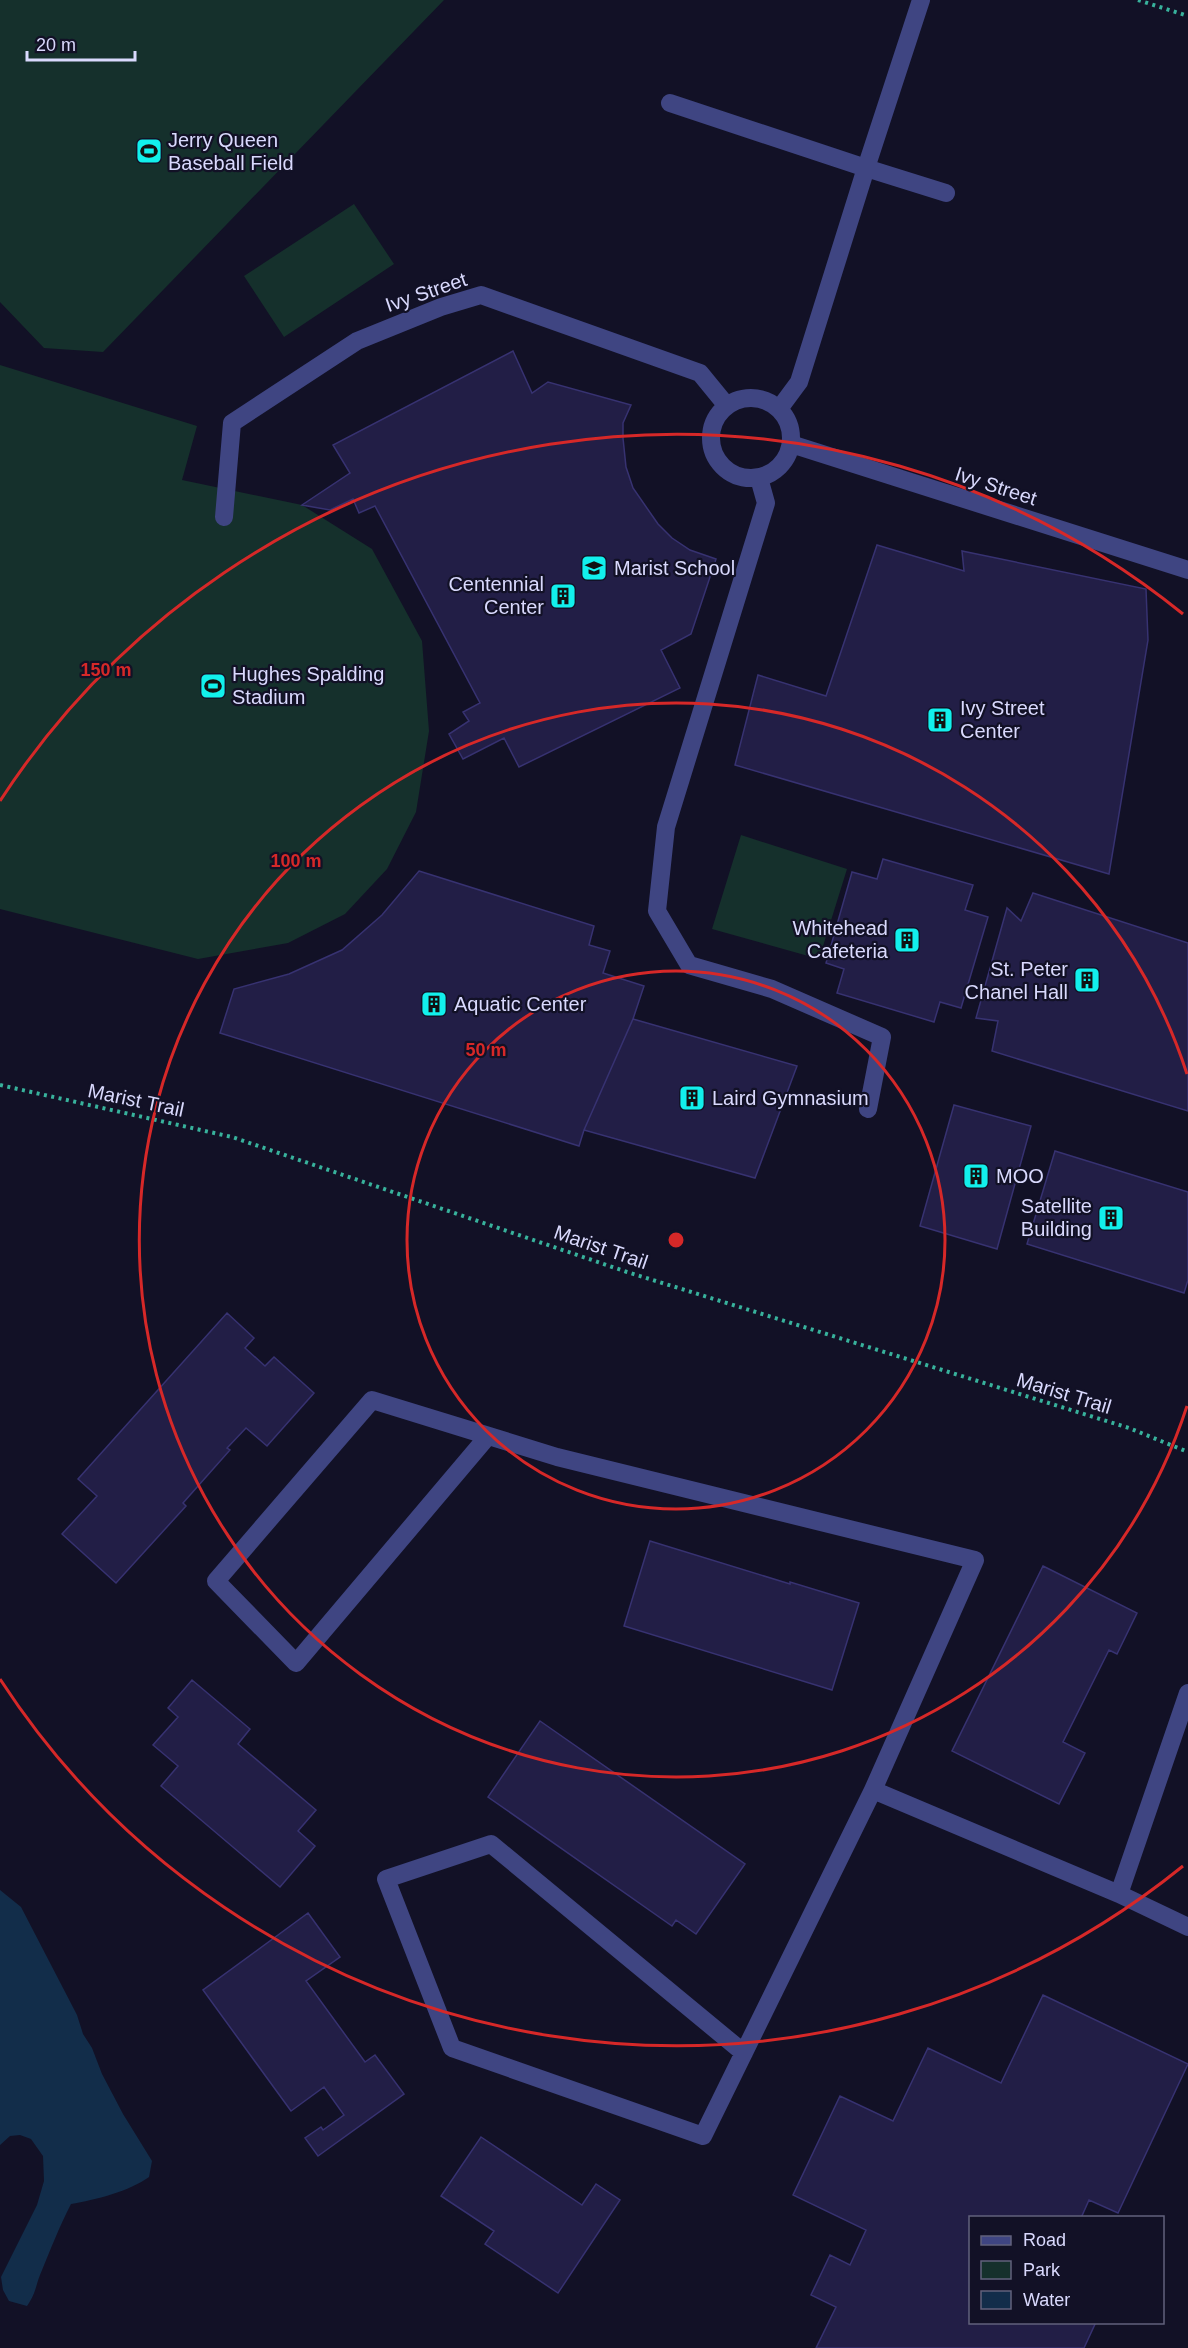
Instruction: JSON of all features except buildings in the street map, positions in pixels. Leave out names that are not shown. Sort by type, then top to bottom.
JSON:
[{"type":"street","points":[[779,409],[799,382],[921,0]]},
{"type":"street","points":[[670,103],[946,193]]},
{"type":"street","name":"Ivy Street","points":[[224,517],[232,423],[357,341],[441,307],[481,296],[700,373],[727,406]]},
{"type":"street","points":[[752,398],[764,400],[779,409],[790,428],[791,444],[789,454],[782,465],[772,473],[759,478],[746,479],[722,466],[714,455],[711,442],[712,428],[717,416],[727,406],[738,400],[752,398]]},
{"type":"street","name":"Ivy Street","points":[[791,444],[1188,570]]},
{"type":"street","points":[[759,478],[766,503],[666,827],[657,911],[689,965],[772,989],[882,1037],[868,1109]]},
{"type":"street","points":[[488,1436],[296,1663],[216,1581],[372,1401],[488,1436],[557,1457],[975,1560],[873,1791],[744,2053],[703,2136],[452,2048],[386,1879],[491,1844],[744,2053]]},
{"type":"street","points":[[1119,1894],[1188,1693]]},
{"type":"street","points":[[873,1791],[1119,1894],[1188,1927]]},
{"type":"path","points":[[1138,0],[1188,16]]},
{"type":"path","name":"Marist Trail","points":[[0,1085],[232,1137],[627,1272],[1129,1428],[1188,1452]]},
{"type":"green space","name":"Jerry Queen Baseball Field","points":[[0,0],[444,0],[103,352],[44,348],[0,302]]},
{"type":"green space","points":[[354,204],[394,264],[284,337],[244,276]]},
{"type":"green space","name":"Hughes Spalding Stadium","points":[[0,365],[197,426],[182,480],[302,505],[372,549],[422,641],[429,731],[416,812],[387,869],[345,914],[288,943],[198,959],[0,909]]},
{"type":"green space","points":[[741,835],[847,869],[819,959],[712,929]]},
{"type":"water","points":[[0,1890],[21,1907],[77,2015],[83,2034],[92,2048],[102,2074],[152,2161],[149,2177],[132,2187],[71,2204],[27,2306],[9,2301],[3,2290],[1,2277],[37,2205],[44,2181],[43,2156],[31,2139],[20,2135],[10,2136],[0,2145]]},
{"type":"place","name":"Jerry Queen Baseball Field","points":[[149,151]]},
{"type":"place","name":"Marist School","points":[[594,568]]},
{"type":"place","name":"Centennial Center","points":[[563,596]]},
{"type":"place","name":"Hughes Spalding Stadium","points":[[213,686]]},
{"type":"place","name":"Ivy Street Center","points":[[940,720]]},
{"type":"place","name":"Whitehead Cafeteria","points":[[907,940]]},
{"type":"place","name":"St. Peter Chanel Hall","points":[[1087,980]]},
{"type":"place","name":"Aquatic Center","points":[[434,1004]]},
{"type":"place","name":"Laird Gymnasium","points":[[692,1098]]},
{"type":"place","name":"MOO","points":[[976,1176]]},
{"type":"place","name":"Satellite Building","points":[[1111,1218]]}]
